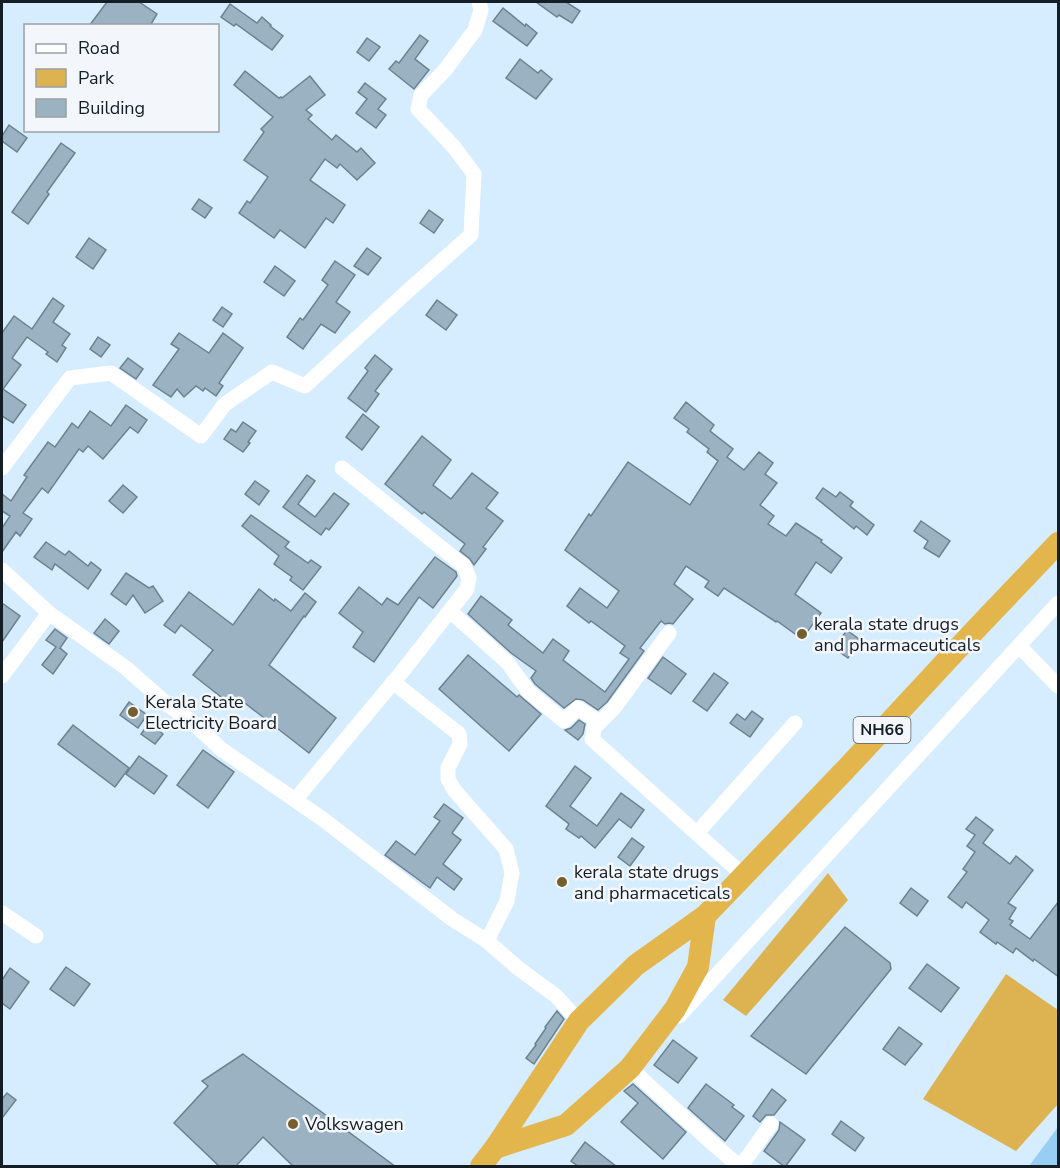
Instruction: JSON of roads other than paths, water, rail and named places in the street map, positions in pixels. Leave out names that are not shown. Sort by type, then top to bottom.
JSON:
[{"type":"highway","name":"NH66","points":[[481,1167],[579,1021],[636,964],[705,916],[1059,543]]},
{"type":"highway","points":[[495,1148],[566,1125],[630,1068],[675,1009],[698,967],[705,916]]},
{"type":"street","points":[[2,468],[70,378],[111,374],[201,436],[225,404],[272,372],[305,386],[471,235],[474,174],[454,147],[418,109],[421,95],[445,70],[475,30],[481,10],[479,2]]},
{"type":"street","points":[[295,800],[450,611],[467,589],[469,578],[464,566],[342,468]]},
{"type":"street","points":[[2,570],[49,613],[126,668],[168,705],[191,721],[221,749],[368,853],[452,919],[487,941],[556,996],[579,1021]]},
{"type":"street","points":[[771,1124],[740,1167],[630,1068],[1059,603]]},
{"type":"street","points":[[450,611],[508,663],[528,691],[564,721],[578,708],[596,720],[592,739],[744,876]]},
{"type":"street","points":[[2,676],[49,613]]},
{"type":"street","points":[[594,728],[614,708],[669,633]]},
{"type":"street","points":[[1020,646],[1059,686]]},
{"type":"street","points":[[393,682],[459,734],[460,744],[448,768],[448,779],[455,791],[506,849],[512,873],[507,901],[487,941]]},
{"type":"street","points":[[697,833],[795,723]]},
{"type":"street","points":[[2,913],[36,936]]},
{"type":"water","points":[[1058,1127],[1058,1166],[1029,1166]]},
{"type":"place","name":"kerala state drugs and pharmaceuticals","points":[[802,634]]},
{"type":"place","name":"Kerala State Electricity Board","points":[[133,712]]},
{"type":"place","name":"kerala state drugs and pharmaceticals","points":[[562,882]]},
{"type":"place","name":"Volkswagen","points":[[293,1124]]}]
